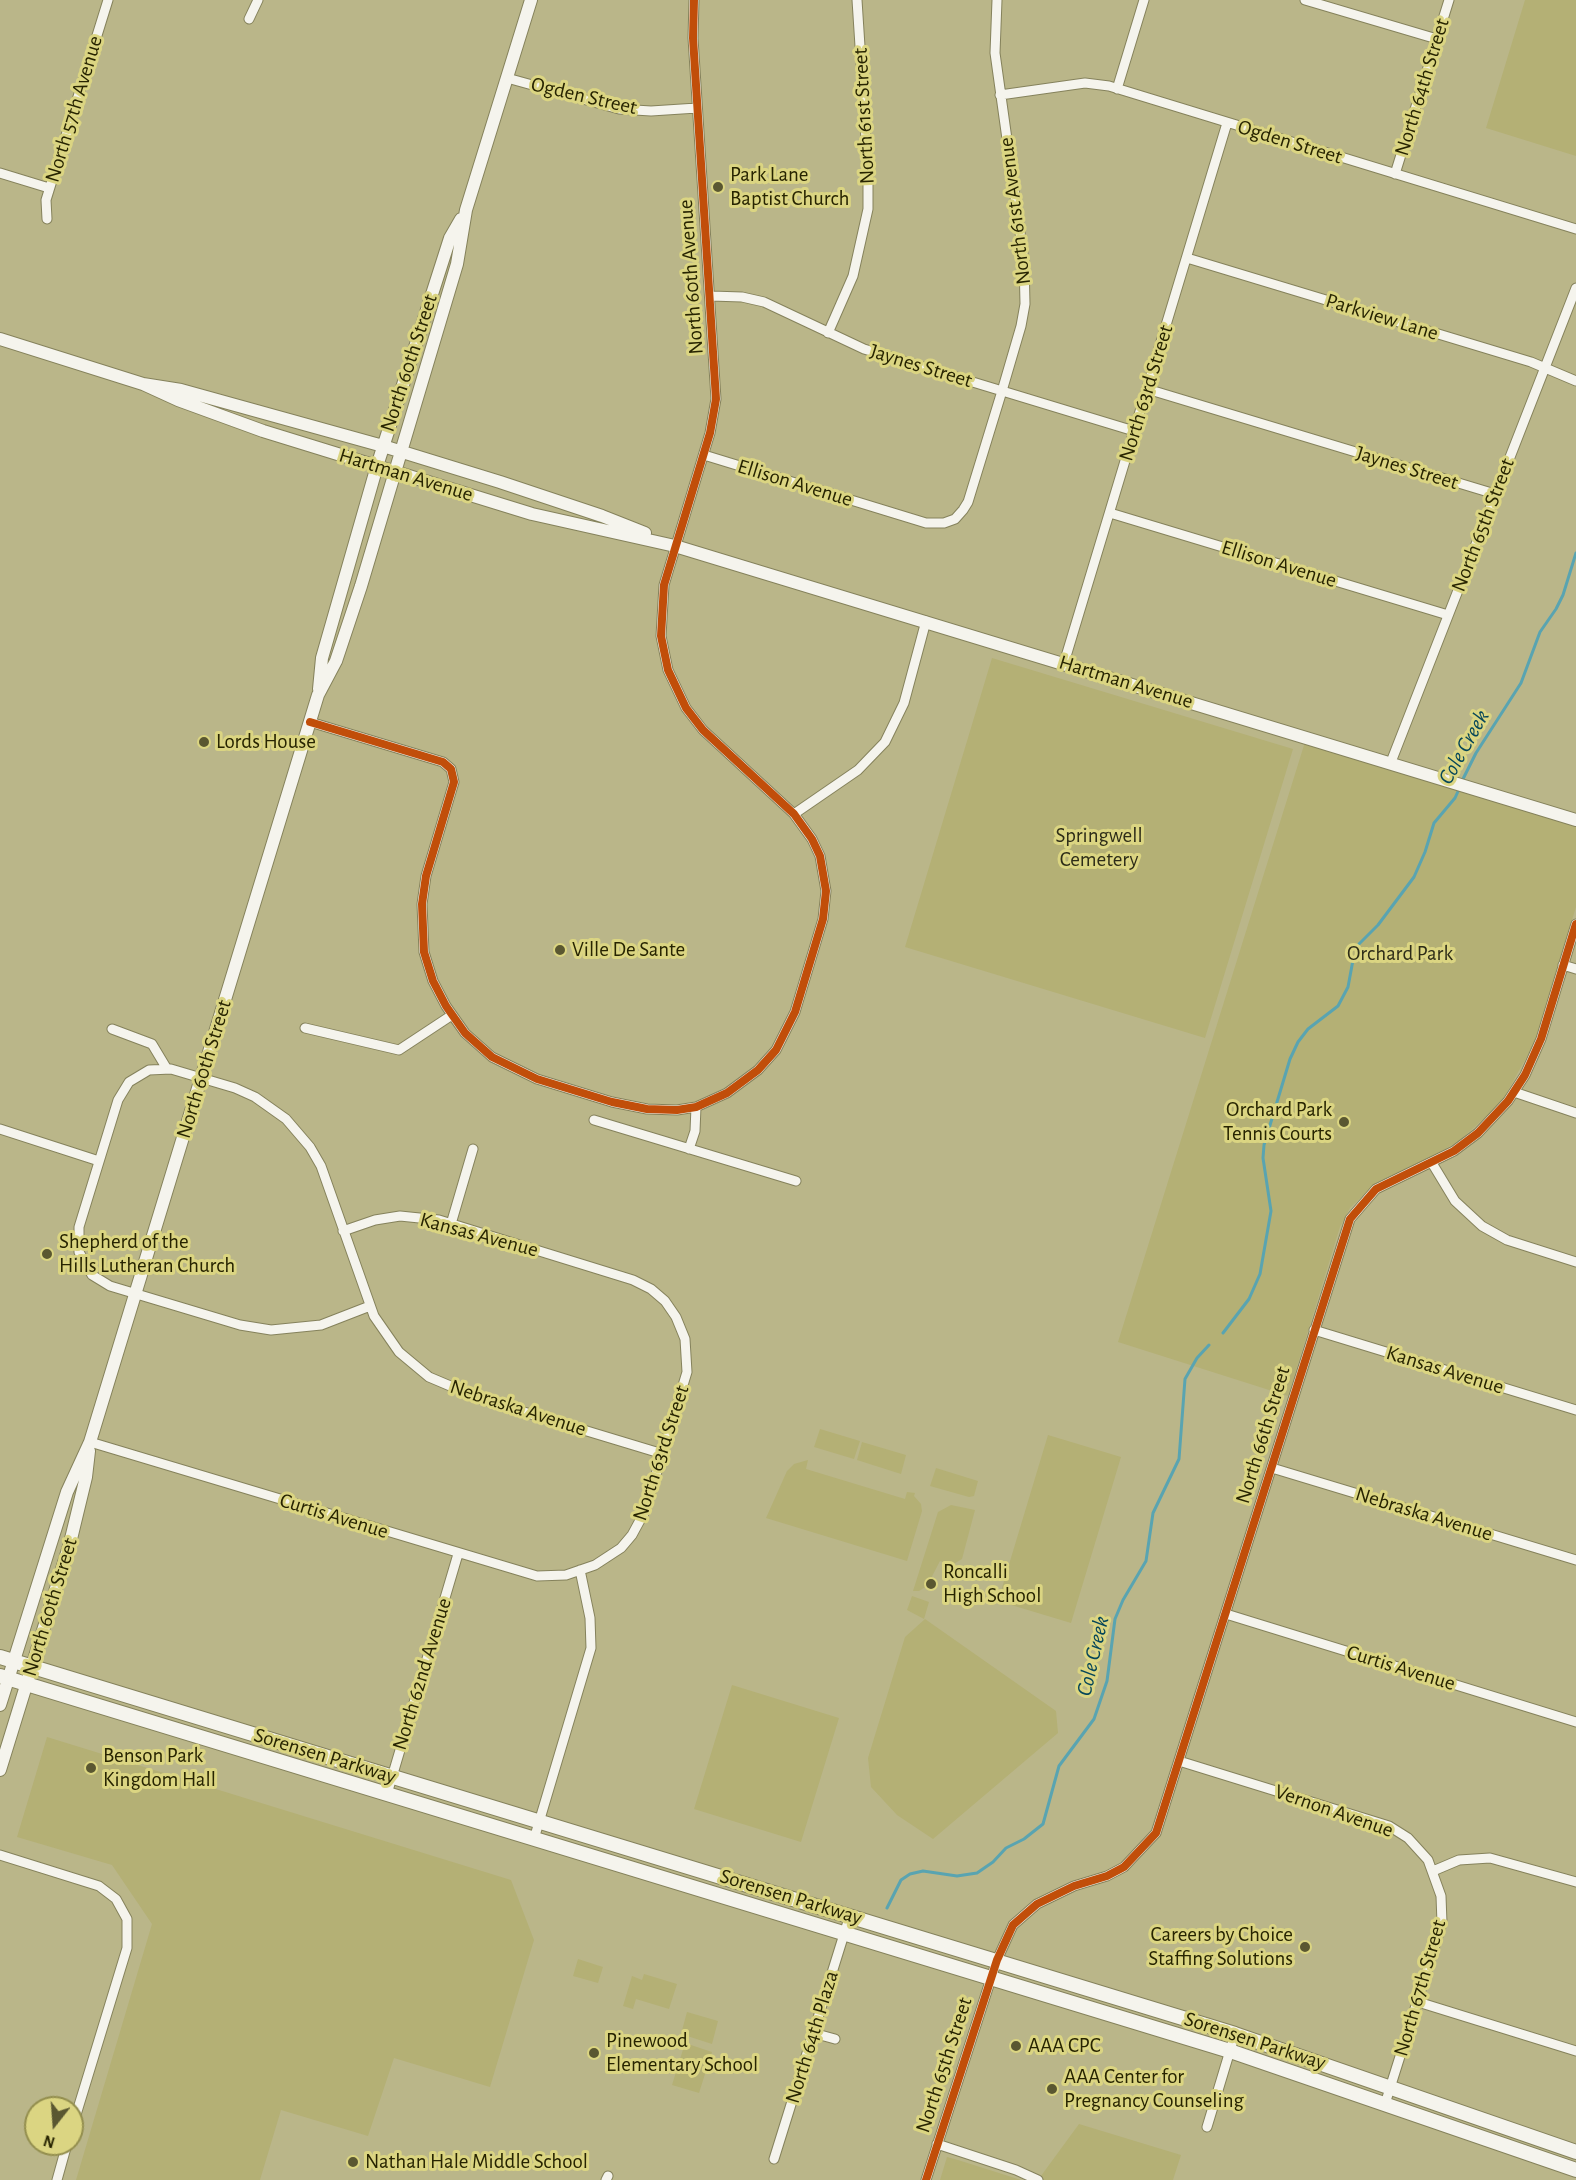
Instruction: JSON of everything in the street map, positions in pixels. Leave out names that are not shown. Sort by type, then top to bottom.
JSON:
[{"type":"main road","name":"North 60th Street","points":[[318,695],[336,661],[403,453],[457,264],[466,210],[531,0]]},
{"type":"main road","name":"North 60th Street","points":[[0,1705],[7,1660],[63,1503],[90,1442],[310,722],[318,695],[322,658],[383,446],[450,238],[466,210]]},
{"type":"main road","name":"Hartman Avenue","points":[[0,339],[143,384],[178,400],[263,431],[532,514],[675,546],[1576,820]]},
{"type":"main road","name":"Hartman Avenue","points":[[143,384],[181,390],[383,446],[602,516],[675,546]]},
{"type":"main road","name":"North 60th Street","points":[[0,1770],[80,1504],[90,1442]]},
{"type":"main road","name":"Sorensen Parkway","points":[[7,1660],[1235,2034],[1576,2152]]},
{"type":"main road","name":"Sorensen Parkway","points":[[4,1677],[1230,2051],[1576,2170]]},
{"type":"street","name":"North 57th Avenue","points":[[46,219],[46,200],[108,0]]},
{"type":"street","points":[[249,19],[258,0]]},
{"type":"street","name":"North 60th Avenue","points":[[310,722],[443,762],[451,769],[454,782],[426,876],[421,928],[430,974],[452,1015],[465,1033],[492,1057],[537,1079],[635,1108],[677,1110],[696,1107],[727,1093],[758,1070],[782,1041],[795,1012],[823,919],[826,891],[820,856],[812,839],[794,814],[703,730],[686,708],[673,686],[664,654],[660,619],[664,585],[704,455],[716,399],[693,38],[694,0]]},
{"type":"street","name":"North 61st Street","points":[[828,333],[854,276],[868,210],[868,170],[857,0]]},
{"type":"street","name":"North 61st Avenue","points":[[955,519],[968,502],[1022,326],[1025,284],[995,53],[997,0]]},
{"type":"street","points":[[1118,89],[1144,0]]},
{"type":"street","points":[[1305,0],[1437,39]]},
{"type":"street","name":"North 64th Street","points":[[1395,174],[1449,0]]},
{"type":"street","name":"Ogden Street","points":[[507,78],[619,109],[651,111],[697,108]]},
{"type":"street","name":"Ogden Street","points":[[1000,95],[1085,83],[1118,89],[1576,229]]},
{"type":"street","name":"North 63rd Street","points":[[1064,663],[1227,123]]},
{"type":"street","points":[[0,173],[50,188]]},
{"type":"street","name":"Parkview Lane","points":[[1187,258],[1545,367],[1576,381]]},
{"type":"street","name":"North 65th Street","points":[[1391,762],[1576,288]]},
{"type":"street","name":"Jaynes Street","points":[[711,296],[742,297],[764,302],[864,349],[1134,431]]},
{"type":"street","name":"Jaynes Street","points":[[1147,389],[1495,494]]},
{"type":"street","name":"Ellison Avenue","points":[[704,455],[926,523],[944,523],[955,519]]},
{"type":"street","name":"Ellison Avenue","points":[[1110,513],[1448,615]]},
{"type":"street","points":[[794,814],[858,770],[885,742],[904,703],[926,621]]},
{"type":"street","name":"North 66th Street","points":[[996,1960],[1013,1926],[1037,1904],[1074,1887],[1107,1876],[1130,1862],[1156,1833],[1345,1232],[1361,1203],[1386,1183],[1432,1163],[1478,1134],[1514,1092],[1533,1061],[1576,924]]},
{"type":"street","points":[[1563,965],[1576,969]]},
{"type":"street","points":[[305,1028],[399,1050],[452,1015]]},
{"type":"street","points":[[112,1029],[152,1044],[167,1069]]},
{"type":"street","points":[[343,1231],[321,1166],[296,1130],[277,1112],[255,1097],[202,1077],[167,1069],[143,1072],[129,1082],[118,1100],[79,1227],[79,1252],[92,1275],[110,1286],[240,1325],[271,1330],[321,1325],[370,1306]]},
{"type":"street","points":[[1514,1092],[1576,1113]]},
{"type":"street","points":[[689,1149],[695,1131],[696,1107]]},
{"type":"street","points":[[594,1120],[796,1181]]},
{"type":"street","points":[[0,1129],[99,1161]]},
{"type":"street","points":[[451,1224],[473,1149]]},
{"type":"street","points":[[1432,1163],[1455,1201],[1482,1226],[1507,1240],[1576,1262]]},
{"type":"street","name":"Kansas Avenue","points":[[343,1231],[375,1220],[400,1216],[425,1217],[633,1280],[658,1295],[676,1317]]},
{"type":"street","name":"Nebraska Avenue","points":[[343,1231],[370,1306],[382,1330],[399,1352],[418,1369],[440,1383],[481,1399],[663,1454]]},
{"type":"street","name":"North 63rd Street","points":[[580,1570],[609,1557],[632,1535],[645,1511],[687,1372],[685,1338],[676,1317]]},
{"type":"street","name":"Kansas Avenue","points":[[1314,1330],[1576,1410]]},
{"type":"street","name":"Curtis Avenue","points":[[90,1442],[537,1576],[566,1575],[580,1570]]},
{"type":"street","name":"Nebraska Avenue","points":[[1272,1468],[1576,1560]]},
{"type":"street","name":"North 62nd Avenue","points":[[387,1794],[458,1554]]},
{"type":"street","points":[[534,1839],[591,1648],[590,1618],[580,1570]]},
{"type":"street","name":"Curtis Avenue","points":[[1226,1614],[1576,1722]]},
{"type":"street","name":"Vernon Avenue","points":[[1179,1761],[1389,1826],[1414,1843],[1433,1871]]},
{"type":"street","points":[[0,1855],[99,1886],[116,1899],[127,1919],[128,1948],[82,2096]]},
{"type":"street","points":[[1433,1871],[1460,1860],[1490,1858],[1576,1882]]},
{"type":"street","name":"North 67th Street","points":[[1385,2104],[1442,1923],[1441,1896],[1433,1871]]},
{"type":"street","name":"North 64th Plaza","points":[[774,2159],[850,1915]]},
{"type":"street","name":"North 65th Street","points":[[926,2180],[996,1960]]},
{"type":"street","points":[[1418,2002],[1576,2051]]},
{"type":"street","points":[[813,2032],[836,2039]]},
{"type":"street","points":[[1207,2127],[1235,2034]]},
{"type":"street","points":[[937,2144],[1016,2170],[1038,2180]]},
{"type":"street","points":[[57,2180],[64,2156]]},
{"type":"street","points":[[1573,2180],[1576,2170]]},
{"type":"green space","points":[[1525,0],[1576,0],[1576,156],[1486,128]]},
{"type":"green space","name":"Springwell Cemetery","points":[[992,658],[1293,749],[1205,1038],[905,947]]},
{"type":"green space","name":"Orchard Park","points":[[1305,742],[1576,825],[1576,907],[1535,1042],[1501,1103],[1459,1141],[1421,1163],[1377,1182],[1350,1208],[1340,1227],[1288,1396],[1118,1342]]},
{"type":"green space","points":[[820,1429],[860,1441],[854,1459],[814,1447]]},
{"type":"green space","points":[[1048,1435],[1121,1457],[1071,1623],[998,1601]]},
{"type":"green space","points":[[862,1442],[906,1455],[901,1474],[857,1460]]},
{"type":"green space","points":[[808,1460],[806,1469],[905,1499],[907,1492],[915,1493],[914,1496],[921,1504],[922,1511],[907,1561],[766,1518],[787,1471],[794,1464]]},
{"type":"green space","points":[[936,1468],[978,1481],[974,1496],[969,1497],[930,1486]]},
{"type":"green space","points":[[951,1505],[975,1510],[962,1559],[952,1565],[940,1561],[927,1586],[919,1591],[913,1591],[938,1512]]},
{"type":"green space","points":[[912,1596],[929,1602],[924,1619],[907,1610]]},
{"type":"green space","points":[[925,1619],[1056,1711],[1058,1733],[933,1839],[897,1815],[871,1787],[868,1758],[905,1637]]},
{"type":"green space","points":[[732,1685],[839,1718],[801,1842],[694,1809]]},
{"type":"green space","points":[[47,1737],[511,1880],[534,1940],[490,2087],[394,2058],[368,2136],[281,2110],[260,2180],[76,2180],[152,1924],[112,1865],[17,1837]]},
{"type":"green space","points":[[578,1959],[603,1967],[598,1983],[573,1976]]},
{"type":"green space","points":[[644,1974],[677,1984],[669,2009],[636,1999],[633,2009],[623,2006],[632,1976],[642,1980]]},
{"type":"green space","points":[[687,2012],[718,2021],[712,2044],[681,2034]]},
{"type":"green space","points":[[685,2043],[712,2052],[699,2093],[672,2085]]},
{"type":"green space","points":[[1079,2124],[1181,2155],[1173,2180],[1038,2180]]},
{"type":"green space","points":[[947,2157],[958,2160],[1021,2180],[940,2180]]},
{"type":"waterway","name":"Cole Creek","points":[[1462,781],[1476,753],[1521,683],[1540,632],[1563,595],[1576,553]]},
{"type":"waterway","name":"Cole Creek","points":[[1359,944],[1378,925],[1414,877],[1434,823],[1455,798],[1460,787]]},
{"type":"waterway","name":"Cole Creek","points":[[1223,1333],[1249,1299],[1260,1274],[1271,1211],[1263,1158],[1264,1145],[1290,1059],[1298,1042],[1308,1029],[1338,1006],[1348,987],[1353,960]]},
{"type":"waterway","name":"Cole Creek","points":[[887,1908],[901,1880],[910,1874],[923,1871],[957,1876],[977,1873],[993,1862],[1006,1848],[1024,1839],[1043,1824],[1059,1766],[1094,1719],[1107,1681],[1115,1619],[1123,1600],[1146,1561],[1153,1513],[1179,1459],[1185,1379],[1197,1358],[1209,1345]]},
{"type":"cycle path","points":[[310,722],[443,762],[451,769],[454,782],[426,876],[422,904],[424,952],[433,981],[446,1006],[465,1033],[492,1057],[537,1079],[612,1102],[647,1109],[677,1110],[696,1107],[727,1093],[758,1070],[776,1050],[795,1012],[823,919],[826,891],[820,856],[812,839],[794,814],[703,730],[686,708],[668,670],[661,636],[664,585],[710,433],[716,399],[693,38],[694,0]]},
{"type":"cycle path","points":[[926,2180],[997,1960],[1013,1925],[1037,1904],[1074,1886],[1107,1876],[1124,1867],[1156,1833],[1350,1219],[1376,1189],[1454,1151],[1478,1133],[1508,1101],[1525,1075],[1541,1039],[1576,924]]},
{"type":"place","name":"Park Lane Baptist Church","points":[[718,187]]},
{"type":"place","name":"Lords House","points":[[204,742]]},
{"type":"place","name":"Ville De Sante","points":[[560,950]]},
{"type":"place","name":"Orchard Park Tennis Courts","points":[[1344,1122]]},
{"type":"place","name":"Shepherd of the Hills Lutheran Church","points":[[47,1254]]},
{"type":"place","name":"Roncalli High School","points":[[931,1584]]},
{"type":"place","name":"Benson Park Kingdom Hall","points":[[91,1768]]},
{"type":"place","name":"Careers by Choice Staffing Solutions","points":[[1305,1947]]},
{"type":"place","name":"AAA CPC","points":[[1016,2046]]},
{"type":"place","name":"Pinewood Elementary School","points":[[594,2053]]},
{"type":"place","name":"AAA Center for Pregnancy Counseling","points":[[1052,2089]]},
{"type":"place","name":"Nathan Hale Middle School","points":[[353,2162]]}]
